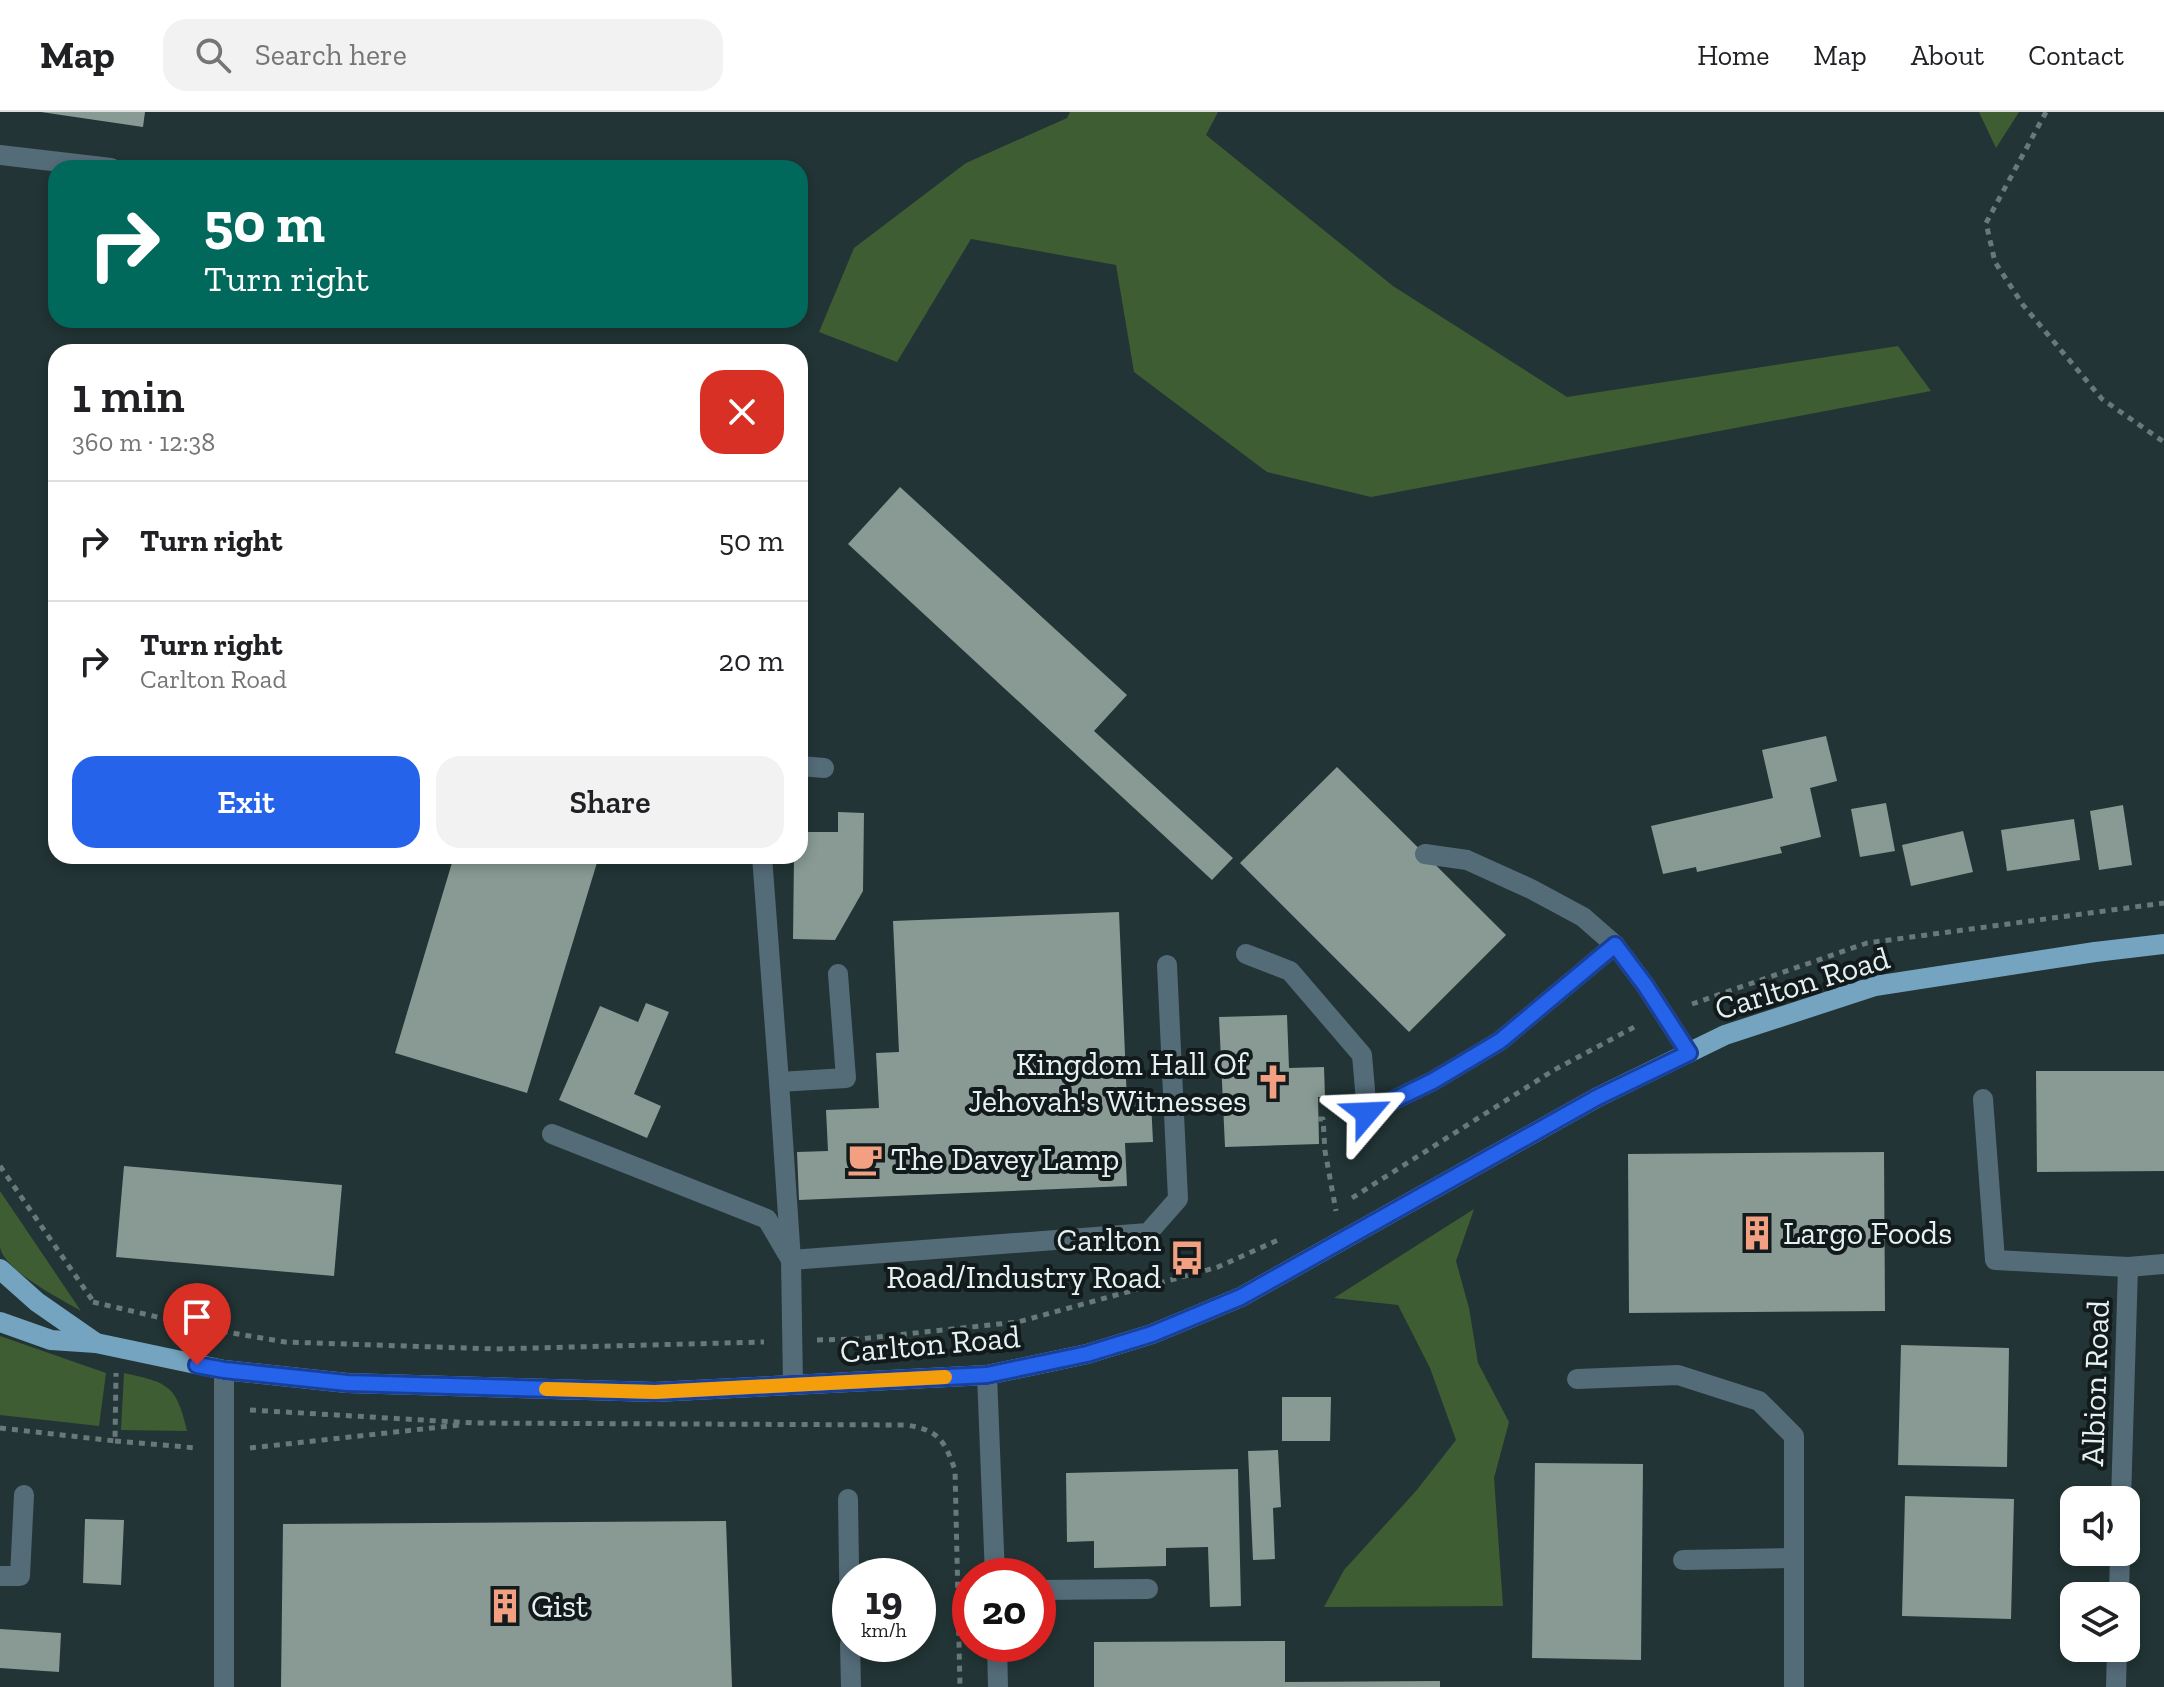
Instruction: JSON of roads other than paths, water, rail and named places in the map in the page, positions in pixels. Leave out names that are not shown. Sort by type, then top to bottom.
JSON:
[{"type":"main road","name":"Carlton Road","points":[[0,1322],[51,1340],[96,1343],[224,1370],[347,1383],[655,1392],[987,1375],[1087,1354],[1152,1334],[1241,1297],[1584,1104],[1725,1035],[1875,986],[2164,944]]},
{"type":"main road","name":"Carlton Road","points":[[0,1269],[37,1302],[96,1343]]},
{"type":"street","points":[[0,155],[48,161]]},
{"type":"street","points":[[808,767],[824,768]]},
{"type":"street","points":[[1425,854],[1467,860],[1583,917],[1615,945],[1689,1053]]},
{"type":"street","points":[[763,864],[791,1260],[793,1385]]},
{"type":"street","points":[[1246,954],[1290,971],[1362,1055],[1367,1113],[1433,1081],[1500,1041],[1615,945]]},
{"type":"street","points":[[791,1260],[1148,1233],[1178,1199],[1167,965]]},
{"type":"street","points":[[779,1082],[846,1078],[838,974]]},
{"type":"street","points":[[1983,1099],[1995,1260],[2128,1267],[2164,1264]]},
{"type":"street","points":[[552,1134],[767,1219],[791,1260]]},
{"type":"street","name":"Albion Road","points":[[2121,1486],[2128,1267]]},
{"type":"street","points":[[224,1370],[224,1687]]},
{"type":"street","points":[[987,1375],[994,1558]]},
{"type":"street","points":[[1577,1379],[1678,1375],[1759,1401],[1794,1436],[1794,1687]]},
{"type":"street","points":[[0,1576],[20,1576],[24,1495]]},
{"type":"street","points":[[848,1499],[849,1558]]},
{"type":"street","points":[[1683,1560],[1793,1558]]},
{"type":"street","points":[[1056,1590],[1148,1589]]},
{"type":"street","points":[[850,1662],[851,1687]]},
{"type":"street","points":[[997,1662],[998,1687]]},
{"type":"street","points":[[2116,1687],[2117,1662]]},
{"type":"place","name":"Kingdom Hall Of Jehovah's Witnesses","points":[[1273,1082]]},
{"type":"place","name":"The Davey Lamp","points":[[865,1159]]},
{"type":"place","name":"Largo Foods","points":[[1757,1233]]},
{"type":"place","name":"Carlton Road/Industry Road","points":[[1187,1258]]},
{"type":"place","name":"Gist","points":[[505,1606]]}]
